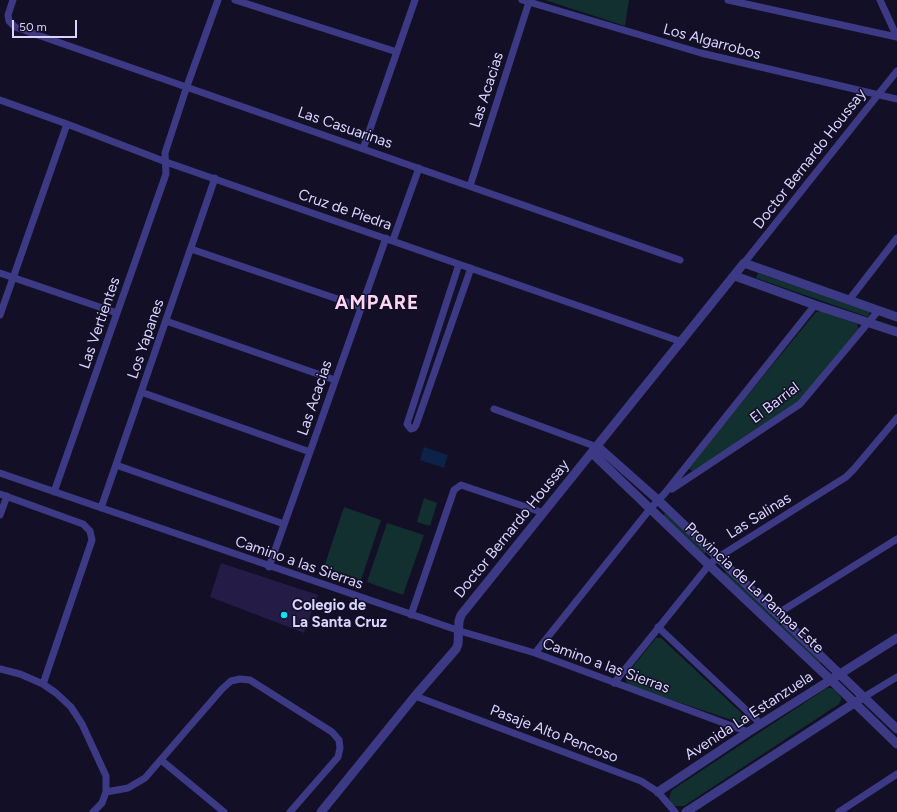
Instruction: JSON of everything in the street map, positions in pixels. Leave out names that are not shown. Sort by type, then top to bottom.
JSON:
[{"type":"street","name":"Las Casuarinas","points":[[13,0],[8,15],[9,21],[15,27],[680,260]]},
{"type":"street","name":"Las Vertientes","points":[[54,492],[166,174],[165,153],[218,0]]},
{"type":"street","points":[[235,0],[397,52]]},
{"type":"street","points":[[363,148],[415,0]]},
{"type":"street","points":[[728,0],[897,37]]},
{"type":"street","points":[[763,0],[767,8]]},
{"type":"street","points":[[880,0],[897,37]]},
{"type":"street","name":"Los Algarrobos","points":[[526,1],[701,53],[897,99]]},
{"type":"street","name":"Las Acacias","points":[[470,186],[526,1]]},
{"type":"street","name":"Doctor Bernardo Houssay","points":[[321,812],[456,649],[460,631],[459,621],[461,615],[682,342],[897,71]]},
{"type":"street","name":"Cruz de Piedra","points":[[0,100],[166,162],[682,342]]},
{"type":"street","points":[[0,315],[67,124]]},
{"type":"street","name":"Las Acacias","points":[[269,567],[361,307],[419,168]]},
{"type":"street","name":"Los Yapanes","points":[[101,508],[192,249],[215,178]]},
{"type":"street","points":[[849,300],[897,238]]},
{"type":"street","points":[[192,249],[361,307]]},
{"type":"street","points":[[459,264],[407,424],[411,429],[416,425],[471,268]]},
{"type":"street","points":[[740,269],[849,300],[897,317]]},
{"type":"street","points":[[740,269],[815,305],[897,332]]},
{"type":"street","points":[[0,273],[117,313]]},
{"type":"street","name":"El Barrial","points":[[535,653],[815,305]]},
{"type":"street","name":"El Barrial","points":[[665,493],[800,404],[878,311]]},
{"type":"street","points":[[166,321],[335,380]]},
{"type":"street","points":[[141,392],[310,452]]},
{"type":"street","name":"Provincia de La Pampa Este","points":[[494,409],[595,449],[658,500],[777,614],[835,677],[855,703],[897,744]]},
{"type":"street","name":"Las Salinas","points":[[614,683],[709,565],[717,558],[846,477],[897,418]]},
{"type":"street","name":"Provincia de La Pampa Este","points":[[595,449],[650,509],[709,565],[835,677],[864,697],[897,729]]},
{"type":"street","points":[[116,465],[284,524]]},
{"type":"street","name":"Camino a las Sierras","points":[[0,473],[411,615],[535,653],[748,732]]},
{"type":"street","points":[[411,615],[454,490],[461,485],[544,513]]},
{"type":"street","points":[[0,515],[4,495],[83,524],[90,531],[92,540],[43,684]]},
{"type":"street","points":[[777,614],[897,539]]},
{"type":"street","points":[[658,627],[761,724]]},
{"type":"street","name":"Avenida La Estanzuela","points":[[658,792],[748,732],[897,638]]},
{"type":"street","points":[[0,669],[20,674],[43,684],[56,693],[71,707],[82,724],[106,776],[106,792],[102,803],[93,812]]},
{"type":"street","points":[[686,812],[897,677]]},
{"type":"street","points":[[106,792],[128,788],[145,778],[222,689],[231,681],[240,678],[250,680],[332,732],[339,740],[340,748],[338,757],[290,812]]},
{"type":"street","name":"Pasaje Alto Pencoso","points":[[416,696],[641,781],[658,792],[675,812]]},
{"type":"street","points":[[161,760],[224,812]]},
{"type":"street","points":[[839,812],[897,774]]},
{"type":"green space","points":[[545,0],[629,0],[625,26]]},
{"type":"green space","points":[[758,273],[870,312],[868,317],[756,278]]},
{"type":"green space","points":[[822,311],[857,324],[859,329],[801,399],[793,406],[693,471],[689,469],[689,467],[816,312]]},
{"type":"green space","points":[[424,498],[437,503],[430,526],[417,522]]},
{"type":"green space","points":[[344,507],[381,520],[361,580],[324,567]]},
{"type":"green space","points":[[665,513],[706,552],[704,554],[663,516]]},
{"type":"green space","points":[[387,523],[424,535],[403,595],[367,582]]},
{"type":"green space","points":[[726,572],[821,662],[819,664],[724,574]]},
{"type":"green space","points":[[656,638],[661,638],[751,722],[747,725],[630,686],[626,681],[626,675]]},
{"type":"green space","points":[[827,688],[832,688],[841,697],[839,704],[684,806],[674,806],[671,803],[669,798],[672,790]]},
{"type":"water","points":[[424,447],[448,455],[444,468],[420,460]]},
{"type":"building","name":"Colegio de La Santa Cruz","points":[[221,563],[318,595],[304,633],[210,597]]},
{"type":"place","name":"Colegio de La Santa Cruz","points":[[284,615]]},
{"type":"district","name":"AMPARE","points":[[377,303]]}]
